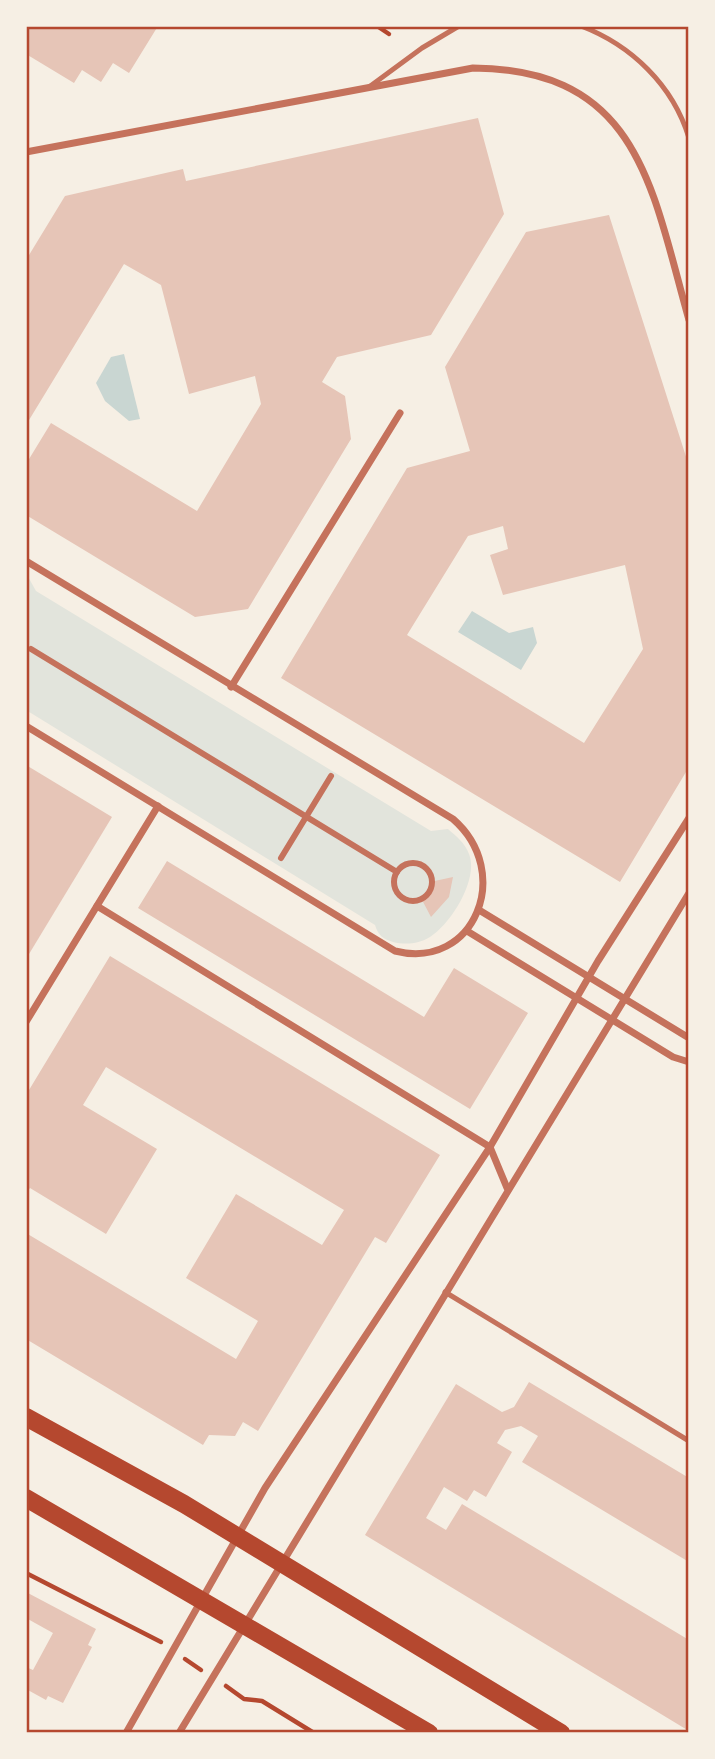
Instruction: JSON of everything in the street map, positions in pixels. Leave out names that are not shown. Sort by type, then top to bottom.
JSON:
[{"type":"main road","points":[[26,1417],[237,1537],[561,1733]]},
{"type":"main road","points":[[26,1498],[429,1733]]},
{"type":"street","points":[[26,152],[369,87],[485,68],[510,68],[547,78],[569,88],[608,117],[634,148],[649,181],[689,320]]},
{"type":"street","points":[[231,687],[400,413]]},
{"type":"street","points":[[26,561],[465,829],[482,859],[484,876],[479,910],[467,931],[425,953],[395,951],[26,726]]},
{"type":"street","points":[[30,649],[397,872]]},
{"type":"street","points":[[281,858],[331,776]]},
{"type":"street","points":[[26,1022],[158,806]]},
{"type":"street","points":[[126,1733],[265,1488],[490,1147],[577,998],[689,818]]},
{"type":"street","points":[[409,863],[422,865],[431,874],[430,892],[415,902],[403,899],[395,889],[397,872],[409,863]]},
{"type":"street","points":[[179,1733],[507,1188],[689,893]]},
{"type":"street","points":[[97,906],[490,1147],[507,1188]]},
{"type":"street","points":[[479,910],[689,1038]]},
{"type":"street","points":[[467,931],[673,1057],[689,1062]]},
{"type":"lane","points":[[369,87],[422,48],[459,26]]},
{"type":"lane","points":[[581,26],[601,34],[638,59],[667,92],[689,138]]},
{"type":"lane","points":[[445,1292],[689,1441]]},
{"type":"path","points":[[377,26],[389,34]]},
{"type":"path","points":[[26,1573],[147,1633],[244,1699],[262,1701],[314,1733]]},
{"type":"shaded area","points":[[124,354],[140,419],[129,421],[105,401],[96,383],[111,357]]},
{"type":"shaded area","points":[[26,573],[36,591],[431,831],[448,829],[465,846],[471,864],[467,888],[446,922],[438,931],[421,941],[402,943],[386,939],[379,934],[375,925],[26,710]]},
{"type":"shaded area","points":[[472,611],[509,633],[533,627],[537,643],[521,670],[458,632]]},
{"type":"building","points":[[26,26],[158,26],[129,73],[113,63],[101,82],[82,70],[74,83],[26,54]]},
{"type":"building","points":[[478,118],[504,214],[431,335],[337,357],[322,382],[345,396],[351,439],[248,609],[195,617],[26,515],[26,464],[51,423],[197,511],[261,404],[255,376],[189,394],[161,285],[124,264],[26,425],[26,260],[65,196],[183,169],[186,181]]},
{"type":"building","points":[[609,215],[689,466],[689,767],[620,882],[281,678],[407,468],[470,451],[445,367],[526,232]],"holes":[[[503,526],[508,549],[490,555],[503,595],[625,565],[643,649],[584,743],[407,635],[468,536]]]},
{"type":"building","points":[[26,765],[112,817],[26,959]]},
{"type":"building","points":[[167,861],[424,1017],[454,968],[528,1013],[470,1109],[138,908]]},
{"type":"building","points":[[453,877],[449,897],[431,917],[421,898],[429,893],[430,882]]},
{"type":"building","points":[[110,956],[440,1155],[386,1243],[375,1237],[258,1431],[243,1422],[235,1436],[209,1435],[203,1445],[26,1339],[26,1233],[236,1359],[258,1321],[186,1278],[236,1194],[322,1245],[344,1210],[106,1067],[83,1105],[157,1149],[106,1234],[30,1188],[26,1193],[26,1095]]},
{"type":"building","points":[[529,1382],[689,1478],[689,1562],[522,1462],[538,1436],[521,1426],[505,1430],[497,1443],[512,1452],[486,1497],[474,1490],[467,1501],[444,1487],[426,1518],[446,1530],[462,1504],[689,1640],[689,1731],[365,1535],[456,1384],[502,1412],[514,1407]]},
{"type":"building","points":[[26,1592],[96,1629],[88,1645],[92,1647],[63,1703],[48,1696],[46,1700],[26,1689],[26,1667],[33,1670],[53,1633],[26,1618]]}]
